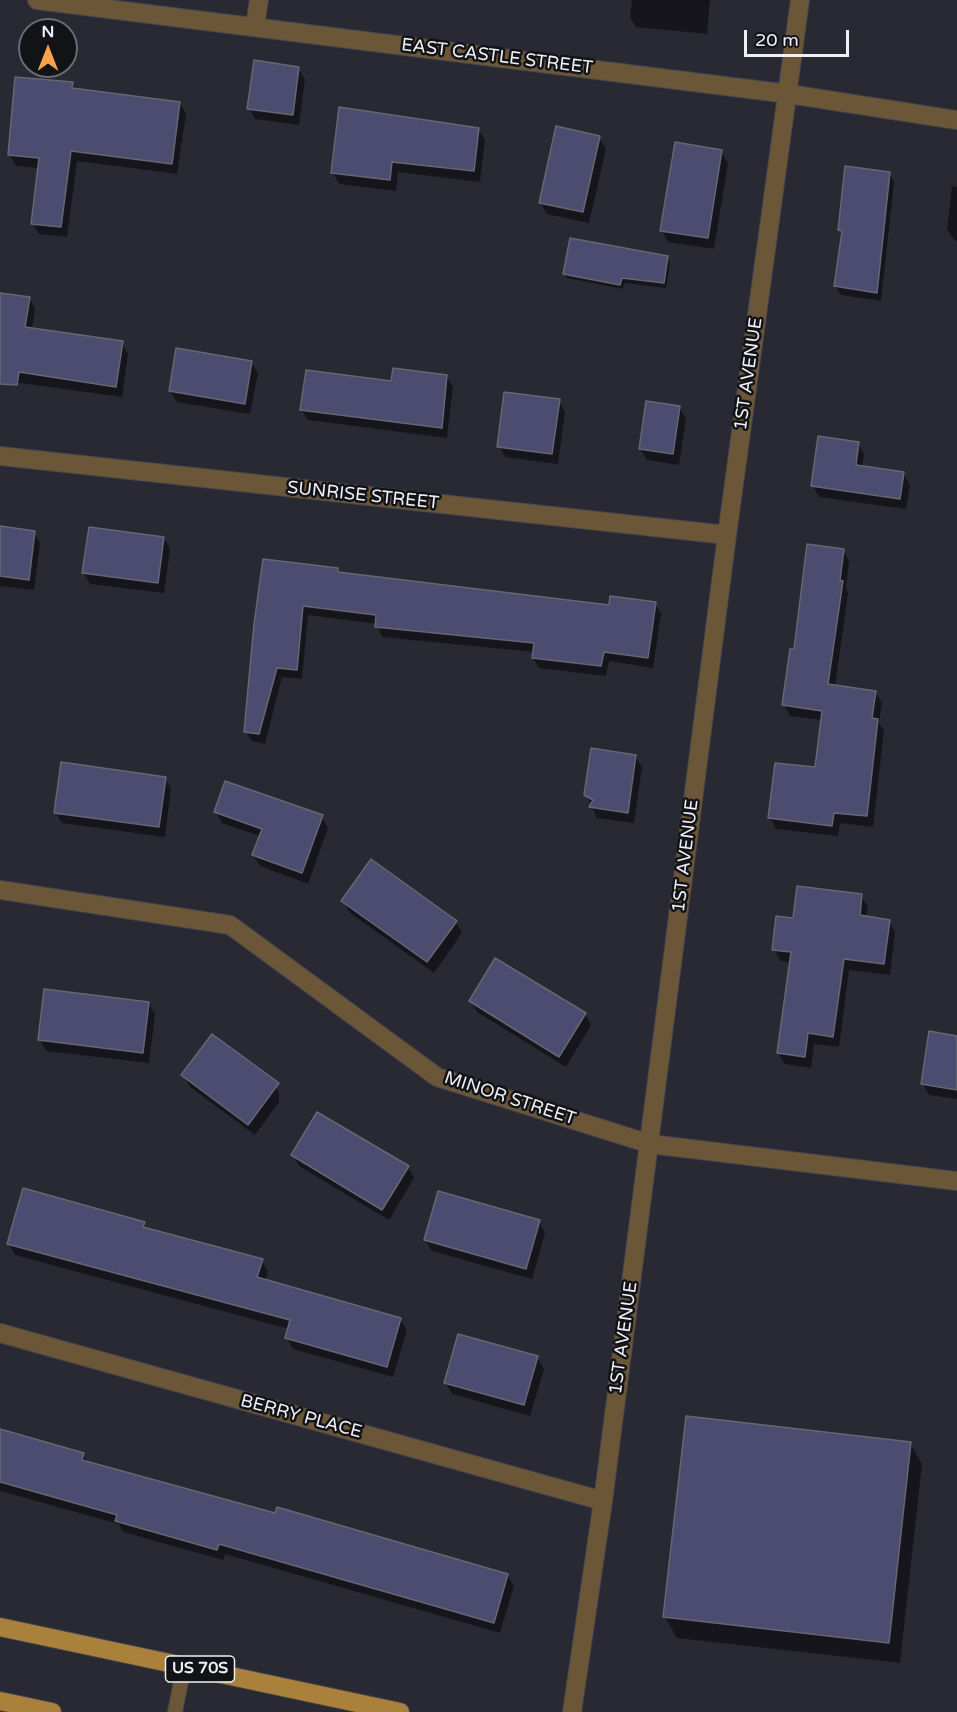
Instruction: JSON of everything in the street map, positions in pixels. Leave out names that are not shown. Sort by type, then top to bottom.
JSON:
[{"type":"main road","name":"US 70S","points":[[0,1627],[400,1712]]},
{"type":"main road","points":[[0,1701],[52,1712]]},
{"type":"street","name":"EAST CASTLE STREET","points":[[37,0],[789,94],[957,120]]},
{"type":"street","points":[[255,26],[258,0]]},
{"type":"street","name":"1ST AVENUE","points":[[572,1712],[603,1501],[727,535],[789,94],[800,0]]},
{"type":"street","name":"SUNRISE STREET","points":[[0,456],[727,535]]},
{"type":"street","name":"MINOR STREET","points":[[0,890],[230,926],[437,1077],[650,1144],[957,1181]]},
{"type":"street","name":"BERRY PLACE","points":[[0,1333],[603,1501]]},
{"type":"lane","points":[[175,1712],[184,1666]]},
{"type":"building","points":[[254,60],[299,67],[293,115],[247,109]]},
{"type":"building","points":[[15,77],[73,82],[72,88],[180,102],[172,164],[71,151],[61,227],[31,224],[39,158],[8,155]]},
{"type":"building","points":[[339,107],[479,128],[474,171],[392,162],[390,180],[331,173]]},
{"type":"building","points":[[556,126],[600,136],[583,212],[539,203]]},
{"type":"building","points":[[675,142],[722,150],[708,238],[660,231]]},
{"type":"building","points":[[845,166],[890,172],[877,293],[834,286],[842,231],[838,230]]},
{"type":"building","points":[[570,238],[668,256],[664,283],[622,278],[620,285],[563,274]]},
{"type":"building","points":[[0,293],[30,297],[25,327],[123,341],[116,387],[19,372],[17,385],[0,384]]},
{"type":"building","points":[[176,348],[252,361],[245,404],[169,391]]},
{"type":"building","points":[[393,368],[447,375],[442,428],[300,410],[306,370],[391,381]]},
{"type":"building","points":[[504,392],[560,399],[552,454],[497,447]]},
{"type":"building","points":[[646,401],[680,406],[673,454],[639,449]]},
{"type":"building","points":[[818,436],[859,442],[856,465],[904,472],[900,499],[811,486]]},
{"type":"building","points":[[0,526],[35,531],[29,580],[0,576]]},
{"type":"building","points":[[89,527],[164,537],[158,583],[82,573]]},
{"type":"building","points":[[807,544],[844,549],[840,580],[843,581],[828,684],[876,691],[872,718],[878,719],[867,816],[834,813],[832,826],[768,818],[775,763],[815,767],[822,711],[782,705],[790,649],[794,649]]},
{"type":"building","points":[[263,559],[338,568],[338,572],[609,605],[610,596],[656,602],[648,658],[604,652],[601,666],[532,658],[534,643],[375,627],[376,615],[303,606],[297,670],[277,668],[259,734],[244,732],[254,624]]},
{"type":"building","points":[[591,748],[636,755],[628,813],[589,807],[593,800],[584,795]]},
{"type":"building","points":[[61,762],[166,777],[159,827],[54,813]]},
{"type":"building","points":[[225,781],[323,815],[302,873],[252,855],[262,829],[214,812]]},
{"type":"building","points":[[371,859],[457,921],[427,962],[341,901]]},
{"type":"building","points":[[797,886],[862,894],[860,915],[890,920],[884,964],[844,959],[833,1037],[808,1033],[805,1057],[777,1053],[791,952],[772,950],[776,916],[793,918]]},
{"type":"building","points":[[495,958],[586,1013],[559,1057],[469,1001]]},
{"type":"building","points":[[44,989],[149,1002],[143,1053],[38,1040]]},
{"type":"building","points":[[929,1031],[957,1036],[957,1090],[921,1084]]},
{"type":"building","points":[[212,1034],[279,1083],[248,1125],[181,1075]]},
{"type":"building","points":[[317,1112],[409,1166],[382,1210],[291,1155]]},
{"type":"building","points":[[23,1188],[145,1222],[143,1227],[263,1259],[257,1277],[401,1318],[387,1367],[285,1338],[290,1320],[7,1244]]},
{"type":"building","points":[[438,1191],[540,1220],[526,1269],[424,1240]]},
{"type":"building","points":[[458,1334],[538,1356],[524,1405],[444,1383]]},
{"type":"building","points":[[686,1416],[911,1442],[889,1643],[663,1617]]},
{"type":"building","points":[[0,1429],[84,1453],[82,1460],[275,1513],[277,1507],[508,1574],[494,1623],[219,1544],[217,1550],[115,1521],[117,1515],[0,1482]]}]
